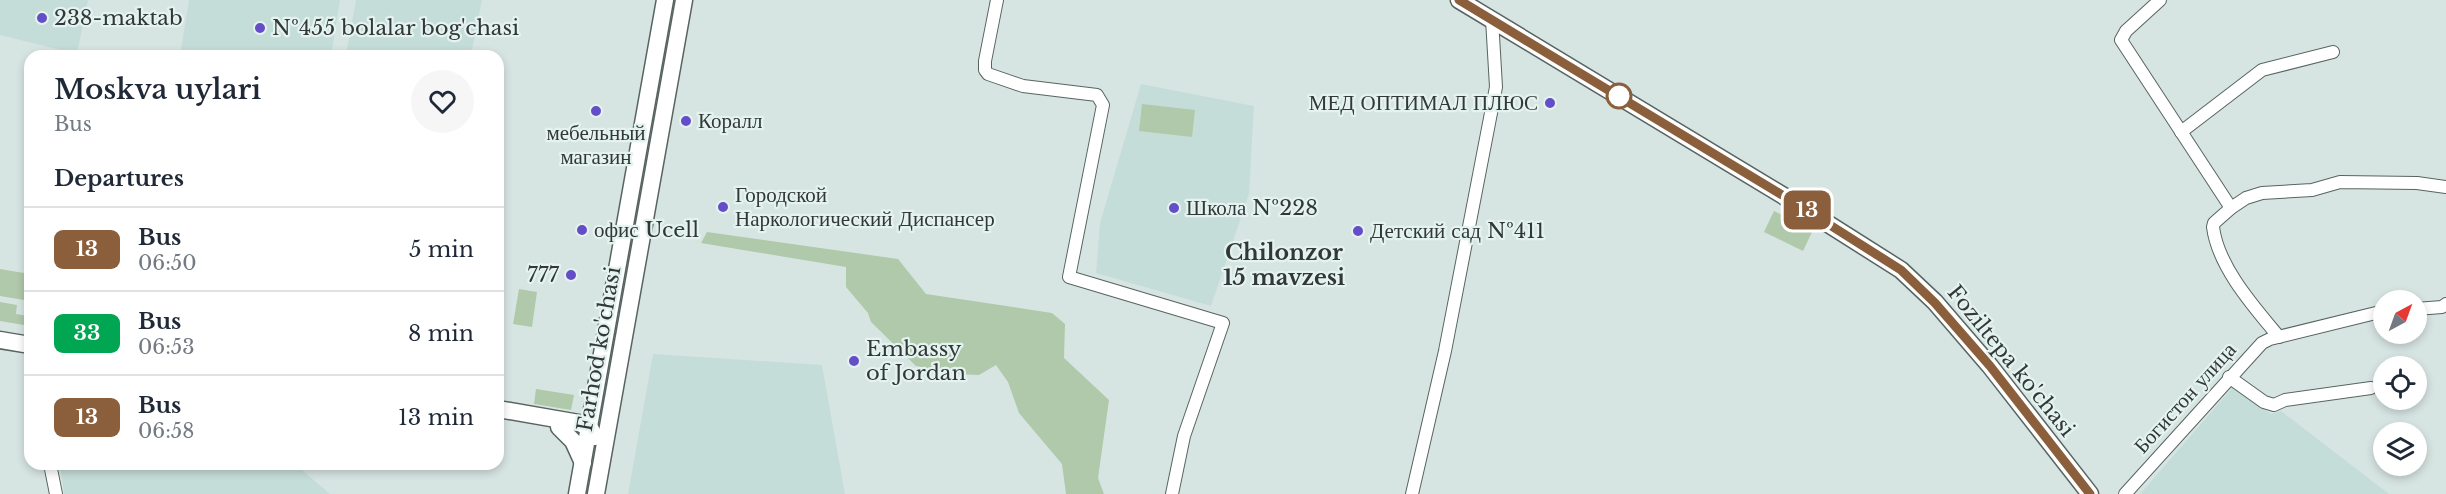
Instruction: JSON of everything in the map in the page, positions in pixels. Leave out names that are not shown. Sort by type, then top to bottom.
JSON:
[{"type":"main road","name":"Farhod ko'chasi","points":[[577,494],[665,0]]},
{"type":"main road","name":"Farhod ko'chasi","points":[[596,494],[684,0]]},
{"type":"main road","name":"Foziltepa ko'chasi","points":[[1459,0],[1494,16],[1780,182],[1870,237],[1906,263],[1929,284],[1990,352],[2103,494]]},
{"type":"main road","name":"Foziltepa ko'chasi","points":[[1474,0],[1494,16],[1901,270],[1935,303],[1990,366],[2090,494]]},
{"type":"main road","points":[[0,332],[24,336]]},
{"type":"main road","points":[[0,340],[24,344]]},
{"type":"main road","points":[[504,419],[562,423],[582,410],[596,394]]},
{"type":"main road","points":[[590,428],[612,409]]},
{"type":"main road","points":[[504,410],[590,428],[594,434],[602,466]]},
{"type":"main road","points":[[562,423],[583,464]]},
{"type":"street","points":[[998,0],[985,61],[985,70],[988,74],[1023,86],[1097,95],[1102,100],[1103,105],[1069,276],[1222,323],[1184,436],[1172,494]]},
{"type":"street","points":[[2160,0],[2126,31],[2121,40],[2231,208]]},
{"type":"street","points":[[1412,494],[1447,340],[1496,87],[1494,16]]},
{"type":"street","points":[[2181,132],[2262,70],[2333,52]]},
{"type":"street","points":[[2279,337],[2235,280],[2213,232],[2214,223],[2231,208],[2255,195],[2312,190],[2340,182],[2417,183],[2446,187]]},
{"type":"street","points":[[2427,308],[2442,307],[2446,304]]},
{"type":"street","name":"Богистон улица","points":[[2125,494],[2262,343],[2373,314]]},
{"type":"street","points":[[2229,377],[2264,402],[2274,405],[2285,400],[2371,388]]},
{"type":"street","points":[[51,470],[56,494]]},
{"type":"shaded area","name":"238-maktab","points":[[0,0],[88,0],[78,50],[61,50],[0,35]]},
{"type":"shaded area","name":"№455 bolalar bog'chasi","points":[[189,0],[340,0],[332,50],[181,50]]},
{"type":"shaded area","points":[[356,0],[482,0],[472,50],[347,50]]},
{"type":"shaded area","name":"Школа №228","points":[[1141,84],[1254,106],[1249,194],[1211,306],[1096,273],[1100,223]]},
{"type":"shaded area","points":[[653,354],[822,365],[845,494],[628,494]]},
{"type":"shaded area","points":[[2233,387],[2271,414],[2281,411],[2389,494],[2140,494]]},
{"type":"shaded area","points":[[61,470],[302,470],[330,494],[64,494]]},
{"type":"green space","points":[[1142,104],[1195,110],[1192,137],[1139,131]]},
{"type":"green space","points":[[1774,211],[1813,230],[1803,251],[1764,232]]},
{"type":"green space","points":[[707,232],[898,259],[926,294],[1052,313],[1065,324],[1064,358],[1109,400],[1098,478],[1104,494],[1066,494],[1062,464],[1019,413],[1008,382],[996,365],[979,375],[955,374],[916,366],[871,322],[868,313],[846,287],[846,267],[701,243]]},
{"type":"green space","points":[[0,269],[24,273],[24,300],[0,296]]},
{"type":"green space","points":[[519,289],[537,292],[532,327],[513,324]]},
{"type":"green space","points":[[0,302],[17,305],[16,314],[24,315],[24,325],[0,321]]},
{"type":"green space","points":[[536,389],[574,395],[571,410],[534,404]]},
{"type":"bus line","name":"13","points":[[1459,0],[1884,257],[1901,270],[1935,303],[1990,366],[2090,494]]},
{"type":"place","name":"238-maktab","points":[[42,18]]},
{"type":"place","name":"№455 bolalar bog'chasi","points":[[260,28]]},
{"type":"place","name":"МЕД ОПТИМАЛ ПЛЮС","points":[[1550,103]]},
{"type":"place","name":"мебельный магазин","points":[[596,111]]},
{"type":"place","name":"Коралл","points":[[686,121]]},
{"type":"place","name":"Городской Наркологический Диспансер","points":[[723,207]]},
{"type":"place","name":"Школа №228","points":[[1174,208]]},
{"type":"place","name":"офис Ucell","points":[[582,230]]},
{"type":"place","name":"Детский сад №411","points":[[1358,231]]},
{"type":"place","name":"777","points":[[571,275]]},
{"type":"place","name":"Embassy of Jordan","points":[[854,361]]},
{"type":"district","name":"Chilonzor 15 mavzesi","points":[[1284,264]]}]
